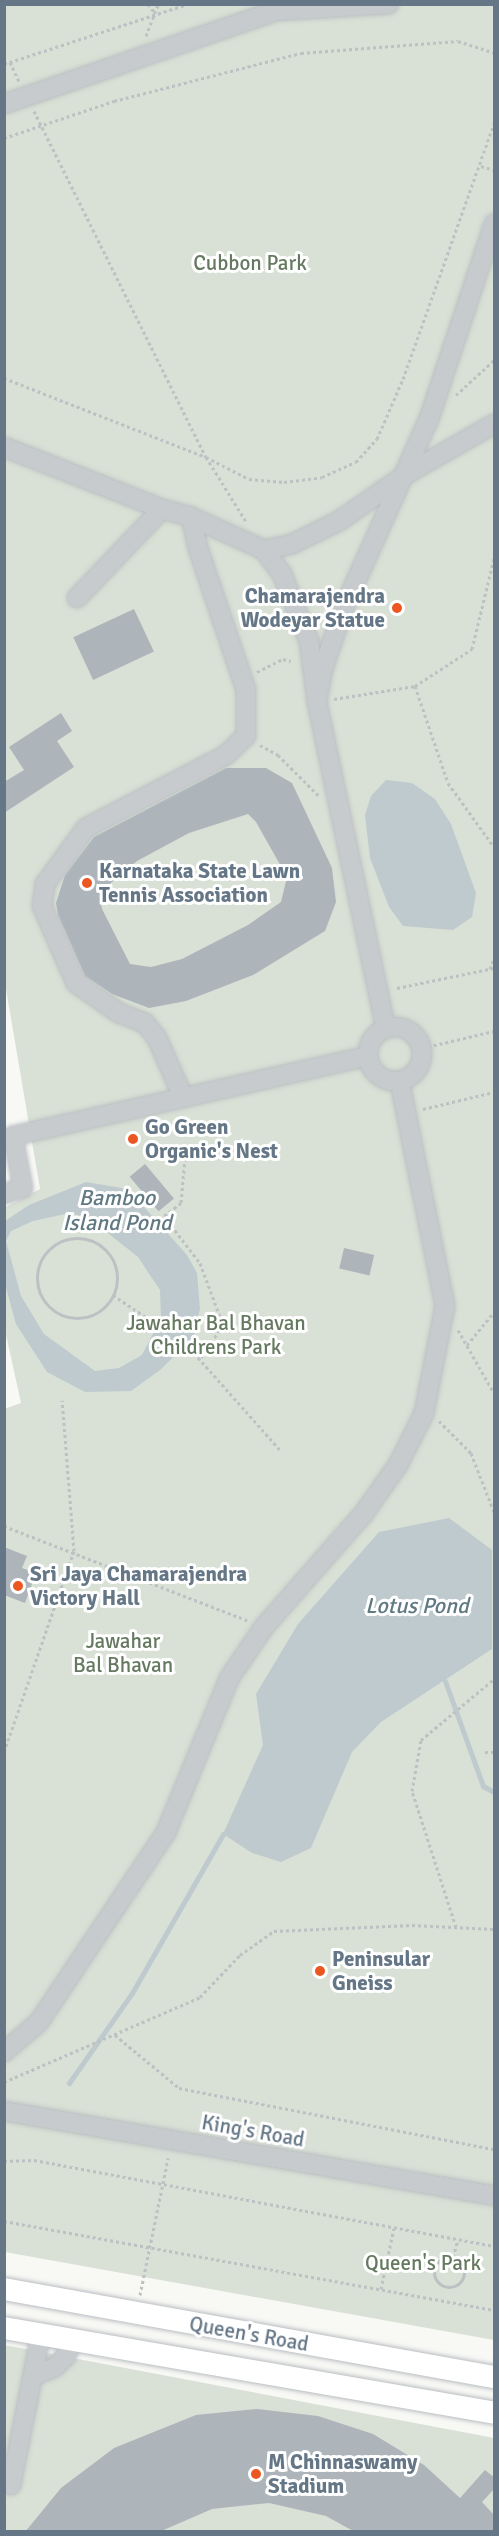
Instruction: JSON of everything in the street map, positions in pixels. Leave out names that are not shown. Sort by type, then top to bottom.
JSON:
[{"type":"main road","name":"Queen's Road","points":[[4,2289],[495,2377]]},
{"type":"main road","name":"Queen's Road","points":[[4,2328],[495,2413]]},
{"type":"street","points":[[4,105],[276,11],[389,4]]},
{"type":"street","points":[[317,702],[323,669],[343,610],[408,473],[495,224]]},
{"type":"street","points":[[264,550],[292,544],[339,521],[408,473],[495,424]]},
{"type":"street","points":[[4,447],[162,509],[191,517],[264,550],[282,574],[309,642],[317,702],[386,1029]]},
{"type":"street","points":[[77,598],[162,509]]},
{"type":"street","points":[[183,1097],[157,1038],[145,1023],[119,1013],[76,983],[42,906],[45,884],[86,828],[226,755],[246,736],[246,690],[198,548],[191,517]]},
{"type":"street","points":[[402,1027],[412,1032],[422,1048],[418,1071],[400,1082],[379,1077],[368,1056],[373,1038],[386,1029],[402,1027]]},
{"type":"street","points":[[4,1194],[23,1188],[13,1136],[368,1056]]},
{"type":"street","points":[[4,2052],[39,2022],[166,1832],[230,1677],[264,1627],[364,1513],[398,1465],[424,1413],[445,1306],[400,1082]]},
{"type":"street","name":"King's Road","points":[[4,2111],[495,2196]]},
{"type":"street","points":[[11,2485],[41,2334]]},
{"type":"street","points":[[33,2376],[56,2367],[66,2356],[72,2340]]},
{"type":"path","points":[[148,4],[155,12]]},
{"type":"path","points":[[137,59],[159,4]]},
{"type":"path","points":[[4,64],[155,12],[188,4]]},
{"type":"path","points":[[4,138],[114,101],[301,53],[458,41],[495,53]]},
{"type":"path","points":[[27,96],[206,457],[264,550]]},
{"type":"path","points":[[4,378],[206,457],[249,479],[284,482],[322,477],[356,462],[377,440],[403,379],[482,166],[495,124]]},
{"type":"path","points":[[482,166],[495,171]]},
{"type":"path","points":[[452,399],[495,360]]},
{"type":"path","points":[[317,702],[415,686],[472,649],[495,558]]},
{"type":"path","points":[[242,679],[283,659],[291,661]]},
{"type":"path","points":[[415,686],[448,783],[495,847]]},
{"type":"path","points":[[246,736],[278,755],[315,794],[322,795]]},
{"type":"path","points":[[397,988],[492,969],[495,958]]},
{"type":"path","points":[[422,1048],[495,1031]]},
{"type":"path","points":[[417,1111],[495,1092]]},
{"type":"path","points":[[185,1158],[181,1203],[164,1216],[200,1263],[224,1325],[200,1359]]},
{"type":"path","points":[[88,1239],[112,1260],[117,1281],[113,1294],[94,1315],[62,1316],[39,1293],[39,1264],[59,1243],[88,1239]]},
{"type":"path","points":[[113,1294],[186,1344],[281,1451]]},
{"type":"path","points":[[445,1306],[495,1393]]},
{"type":"path","points":[[466,1346],[495,1312]]},
{"type":"path","points":[[4,1752],[74,1551],[62,1400]]},
{"type":"path","points":[[424,1413],[434,1415],[471,1452],[495,1512]]},
{"type":"path","points":[[4,1526],[74,1551],[264,1627]]},
{"type":"path","points":[[456,1927],[412,1791],[421,1740],[495,1679]]},
{"type":"path","points":[[485,1752],[495,1752]]},
{"type":"path","points":[[4,2082],[200,1997],[240,1955],[274,1931],[456,1927],[495,1929]]},
{"type":"path","points":[[115,2035],[179,2088],[495,2150]]},
{"type":"path","points":[[136,2314],[172,2140]]},
{"type":"path","points":[[4,2162],[34,2160],[161,2186],[495,2246]]},
{"type":"path","points":[[4,2221],[495,2310]]},
{"type":"path","points":[[381,2289],[394,2228]]},
{"type":"path","points":[[453,2257],[458,2240]]},
{"type":"path","points":[[453,2257],[461,2263],[463,2277],[457,2284],[447,2287],[439,2283],[435,2269],[443,2258],[453,2257]]},
{"type":"green space","name":"Cubbon Park","points":[[4,5],[494,5],[494,2340],[5,2252],[4,1409],[21,1403],[5,1330],[4,1208],[40,1189],[4,977]]},
{"type":"green space","points":[[4,2345],[494,2438],[494,2531],[5,2531]]},
{"type":"water","points":[[386,780],[412,783],[435,799],[451,824],[476,893],[472,917],[453,930],[403,926],[389,907],[370,858],[365,815],[371,796]]},
{"type":"water","name":"Bamboo Island Pond","points":[[86,1182],[128,1189],[187,1255],[197,1273],[200,1309],[193,1338],[160,1370],[131,1391],[85,1392],[47,1372],[16,1324],[5,1284],[5,1221],[29,1205]],"holes":[[[70,1213],[89,1218],[138,1257],[160,1290],[161,1318],[142,1355],[119,1368],[95,1371],[44,1334],[21,1296],[6,1241],[11,1231],[33,1221]]]},
{"type":"water","name":"Lotus Pond","points":[[449,1518],[492,1550],[492,1649],[381,1722],[352,1752],[311,1848],[281,1862],[252,1853],[223,1834],[263,1745],[256,1694],[298,1624],[379,1532]]},
{"type":"building","points":[[134,609],[154,652],[93,680],[73,637]]},
{"type":"building","points":[[61,713],[72,731],[57,741],[74,767],[4,813],[4,782],[24,770],[9,747]]},
{"type":"building","name":"Karnataka State Lawn Tennis Association","points":[[226,768],[266,768],[292,783],[332,868],[336,902],[325,931],[253,975],[186,1001],[149,1008],[112,994],[85,976],[58,915],[56,903],[65,875],[94,837]],"holes":[[[248,814],[256,822],[287,877],[281,902],[248,925],[182,959],[151,967],[130,964],[102,909],[100,898],[105,888],[137,861],[189,833]]]},
{"type":"building","points":[[145,1164],[174,1198],[159,1211],[130,1177]]},
{"type":"building","points":[[344,1248],[374,1255],[369,1275],[339,1268]]},
{"type":"building","name":"Sri Jaya Chamarajendra Victory Hall","points":[[4,1547],[27,1556],[22,1568],[36,1573],[25,1603],[4,1595]]},
{"type":"building","name":"M Chinnaswamy Stadium","points":[[257,2409],[318,2416],[373,2434],[424,2465],[460,2498],[485,2470],[495,2478],[495,2488],[482,2502],[495,2516],[495,2532],[355,2532],[326,2516],[269,2503],[212,2509],[159,2532],[25,2532],[61,2488],[114,2448],[196,2415]]},
{"type":"waterway","points":[[445,1681],[483,1786],[494,1792]]},
{"type":"waterway","points":[[69,2083],[132,1993],[223,1834]]},
{"type":"place","name":"Chamarajendra Wodeyar Statue","points":[[397,608]]},
{"type":"place","name":"Karnataka State Lawn Tennis Association","points":[[87,883]]},
{"type":"place","name":"Go Green Organic's Nest","points":[[133,1139]]},
{"type":"place","name":"Sri Jaya Chamarajendra Victory Hall","points":[[18,1586]]},
{"type":"place","name":"Peninsular Gneiss","points":[[320,1971]]},
{"type":"place","name":"M Chinnaswamy Stadium","points":[[256,2474]]},
{"type":"park label","name":"Jawahar Bal Bhavan Childrens Park","points":[[216,1335]]},
{"type":"park label","name":"Jawahar Bal Bhavan","points":[[123,1653]]},
{"type":"park label","name":"Queen's Park","points":[[423,2263]]}]
